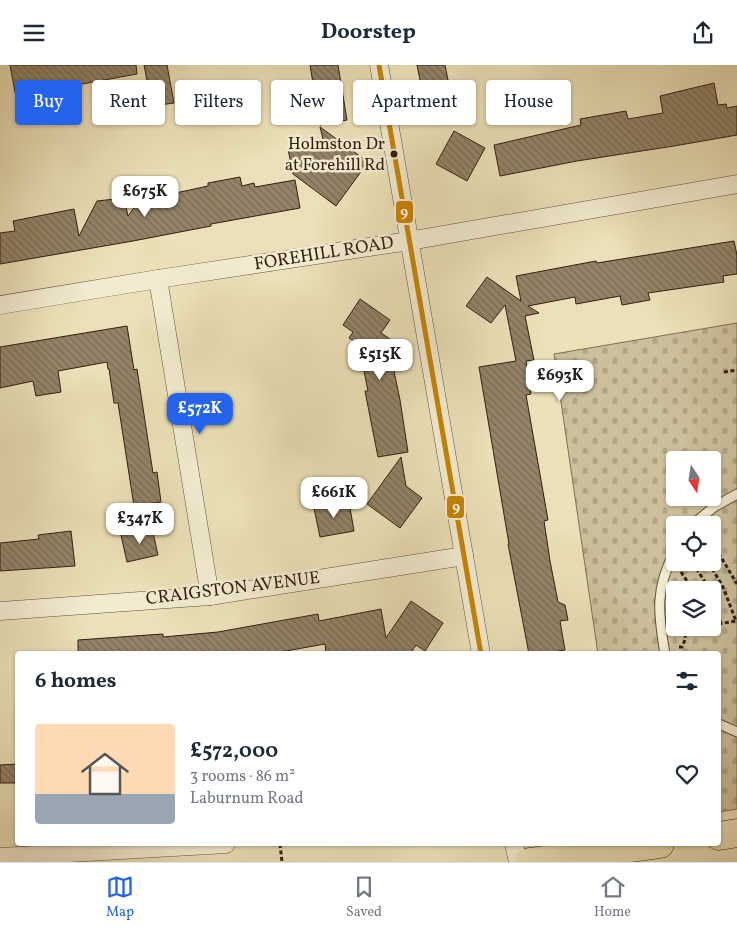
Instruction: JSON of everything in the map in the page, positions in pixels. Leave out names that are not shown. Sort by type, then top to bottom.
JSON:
[{"type":"main road","points":[[721,835],[737,833]]},
{"type":"main road","points":[[528,862],[645,846]]},
{"type":"street","points":[[379,65],[480,651]]},
{"type":"street","name":"FOREHILL ROAD","points":[[0,305],[409,241],[737,184]]},
{"type":"street","points":[[158,279],[210,596]]},
{"type":"street","name":"CRAIGSTON AVENUE","points":[[0,611],[210,596],[464,555]]},
{"type":"street","points":[[0,857],[191,846]]},
{"type":"street","points":[[514,846],[518,862]]},
{"type":"lane","points":[[703,516],[714,507],[737,494]]},
{"type":"lane","points":[[665,651],[659,601],[666,569]]},
{"type":"lane","points":[[721,725],[737,732]]},
{"type":"path","points":[[724,373],[737,370]]},
{"type":"path","points":[[721,557],[737,583]]},
{"type":"path","points":[[714,571],[723,587],[737,621],[721,623]]},
{"type":"path","points":[[668,651],[682,647],[685,636]]},
{"type":"path","points":[[280,846],[282,862]]},
{"type":"green space","points":[[737,323],[737,809],[721,812],[721,651],[598,651],[554,354]]},
{"type":"building","points":[[10,65],[136,65],[137,74],[104,80],[92,80],[92,82],[82,84],[82,80],[15,80],[15,92]]},
{"type":"building","points":[[144,65],[167,65],[174,103],[165,104],[165,80],[147,80]]},
{"type":"building","points":[[310,65],[338,65],[340,80],[312,80]]},
{"type":"building","points":[[417,65],[445,65],[448,80],[420,80]]},
{"type":"building","points":[[714,83],[718,105],[726,104],[727,108],[737,106],[737,135],[577,161],[500,176],[494,145],[581,125],[580,119],[626,111],[628,119],[663,113],[660,96]]},
{"type":"building","points":[[343,96],[347,120],[343,121]]},
{"type":"building","points":[[320,127],[368,162],[336,206],[293,174],[288,149],[324,143]]},
{"type":"building","points":[[454,131],[485,148],[467,181],[436,164]]},
{"type":"building","points":[[240,177],[242,186],[254,183],[255,187],[295,180],[300,208],[211,224],[211,226],[133,241],[0,264],[0,233],[15,231],[13,221],[74,209],[79,236],[97,201],[124,198],[128,216],[147,190],[170,187],[171,194],[208,186],[208,183]]},
{"type":"building","points":[[734,241],[737,255],[737,274],[723,276],[724,282],[648,293],[650,300],[622,305],[620,296],[576,304],[575,297],[528,306],[539,313],[525,316],[534,360],[526,361],[531,394],[526,395],[548,520],[544,521],[550,561],[558,602],[565,605],[568,620],[560,621],[565,650],[528,651],[508,544],[479,367],[516,361],[505,305],[491,323],[466,306],[487,277],[521,301],[516,276],[596,261],[597,263]]},
{"type":"building","points":[[360,299],[390,320],[381,333],[393,341],[389,347],[408,452],[378,457],[365,391],[368,391],[364,371],[391,365],[349,338],[353,332],[343,325]]},
{"type":"building","points":[[127,326],[134,370],[137,369],[153,473],[157,472],[161,502],[134,506],[118,403],[114,403],[107,362],[58,371],[61,392],[36,396],[33,381],[0,388],[0,347]]},
{"type":"building","points":[[401,457],[406,486],[422,498],[400,528],[367,504]]},
{"type":"building","points":[[349,502],[354,531],[320,537],[314,508]]},
{"type":"building","points":[[152,528],[158,555],[127,562],[121,535]]},
{"type":"building","points":[[71,531],[75,566],[0,571],[0,543],[39,539],[38,535]]},
{"type":"building","points":[[411,601],[443,623],[425,651],[416,645],[412,651],[326,651],[325,644],[286,651],[78,651],[78,640],[163,634],[163,637],[218,632],[318,614],[319,621],[381,609],[386,638]]},
{"type":"building","points":[[15,764],[15,783],[0,783],[0,765]]},
{"type":"transit line","name":"9","points":[[379,65],[480,651]]},
{"type":"place","name":"Holmston Dr at Forehill Rd","points":[[394,154]]}]
